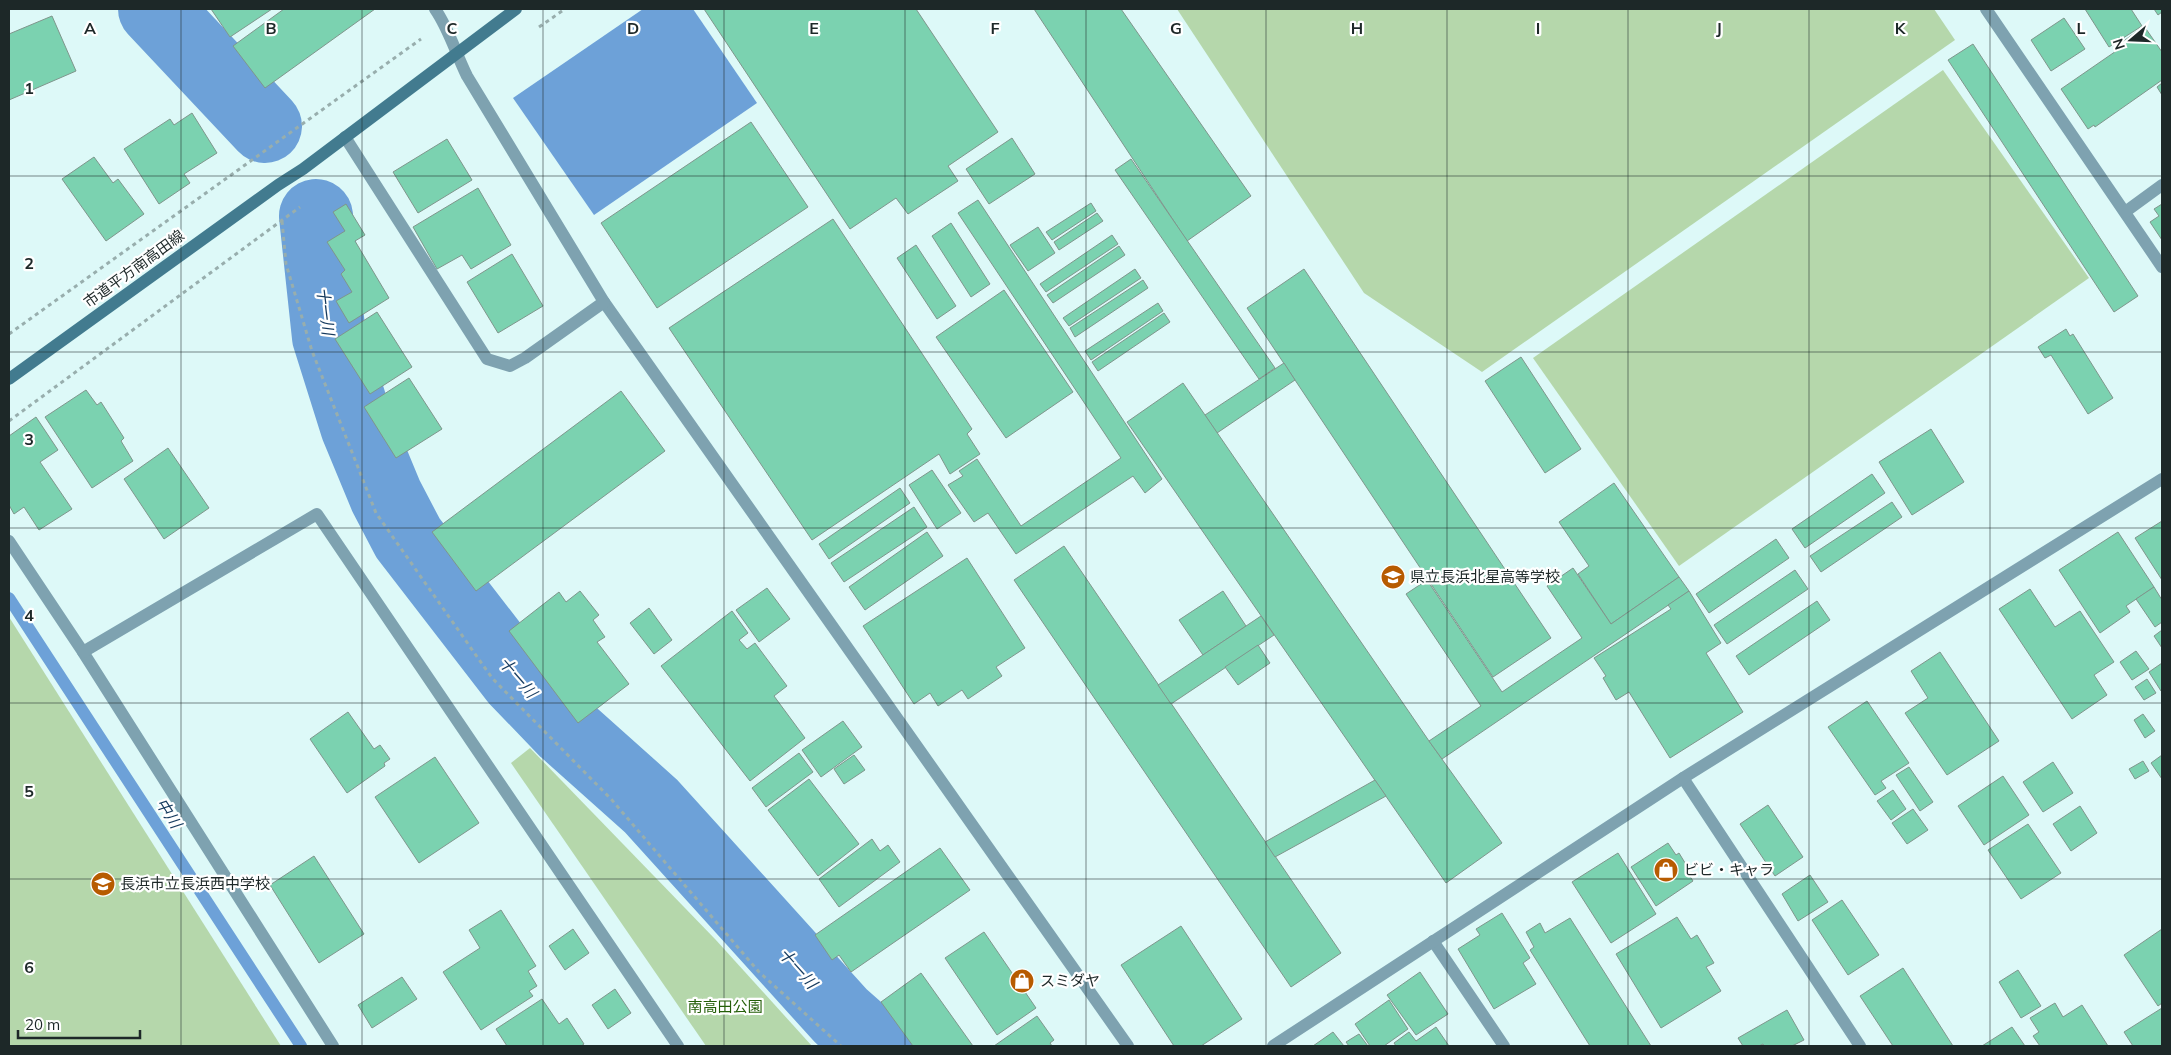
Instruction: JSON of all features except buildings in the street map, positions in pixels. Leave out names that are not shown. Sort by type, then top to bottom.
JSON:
[{"type":"street","points":[[435,9],[445,23],[455,53],[467,76],[604,302],[1128,1046]]},
{"type":"street","points":[[516,9],[345,137],[487,359],[510,366],[604,302]]},
{"type":"street","points":[[1986,9],[2162,267]]},
{"type":"street","name":"市道平方南高田線","points":[[9,379],[345,137]]},
{"type":"street","points":[[2125,212],[2162,185]]},
{"type":"street","points":[[1273,1046],[1683,778],[2162,479]]},
{"type":"street","points":[[82,652],[317,514],[678,1046]]},
{"type":"street","points":[[9,541],[82,652],[333,1046]]},
{"type":"street","points":[[1683,778],[1860,1046]]},
{"type":"street","points":[[1434,941],[1504,1046]]},
{"type":"path","points":[[9,334],[445,23]]},
{"type":"path","points":[[282,221],[286,264],[312,351],[376,513],[492,678],[611,799],[759,972],[841,1046]]},
{"type":"green space","points":[[1177,9],[1934,9],[1955,40],[1482,372],[1364,293]]},
{"type":"green space","points":[[1943,70],[2089,278],[1679,566],[1533,358]]},
{"type":"green space","name":"長浜市立長浜西中学校","points":[[9,617],[281,1046],[9,1046]]},
{"type":"green space","name":"南高田公園","points":[[530,748],[715,939],[812,1046],[706,1046],[511,763]]},
{"type":"water","points":[[643,9],[693,9],[757,103],[594,215],[513,98]]},
{"type":"waterway","name":"十一川","points":[[155,9],[265,126]]},
{"type":"waterway","name":"十一川","points":[[316,216],[329,337],[357,426],[386,496],[408,538],[516,678],[566,730],[651,806],[841,1016],[875,1046]]},
{"type":"waterway","name":"中川","points":[[9,598],[301,1046]]},
{"type":"place","name":"県立長浜北星高等学校","points":[[1393,577]]},
{"type":"place","name":"ビビ・キャラ","points":[[1666,870]]},
{"type":"place","name":"長浜市立長浜西中学校","points":[[103,884]]},
{"type":"place","name":"スミダヤ","points":[[1022,981]]}]
